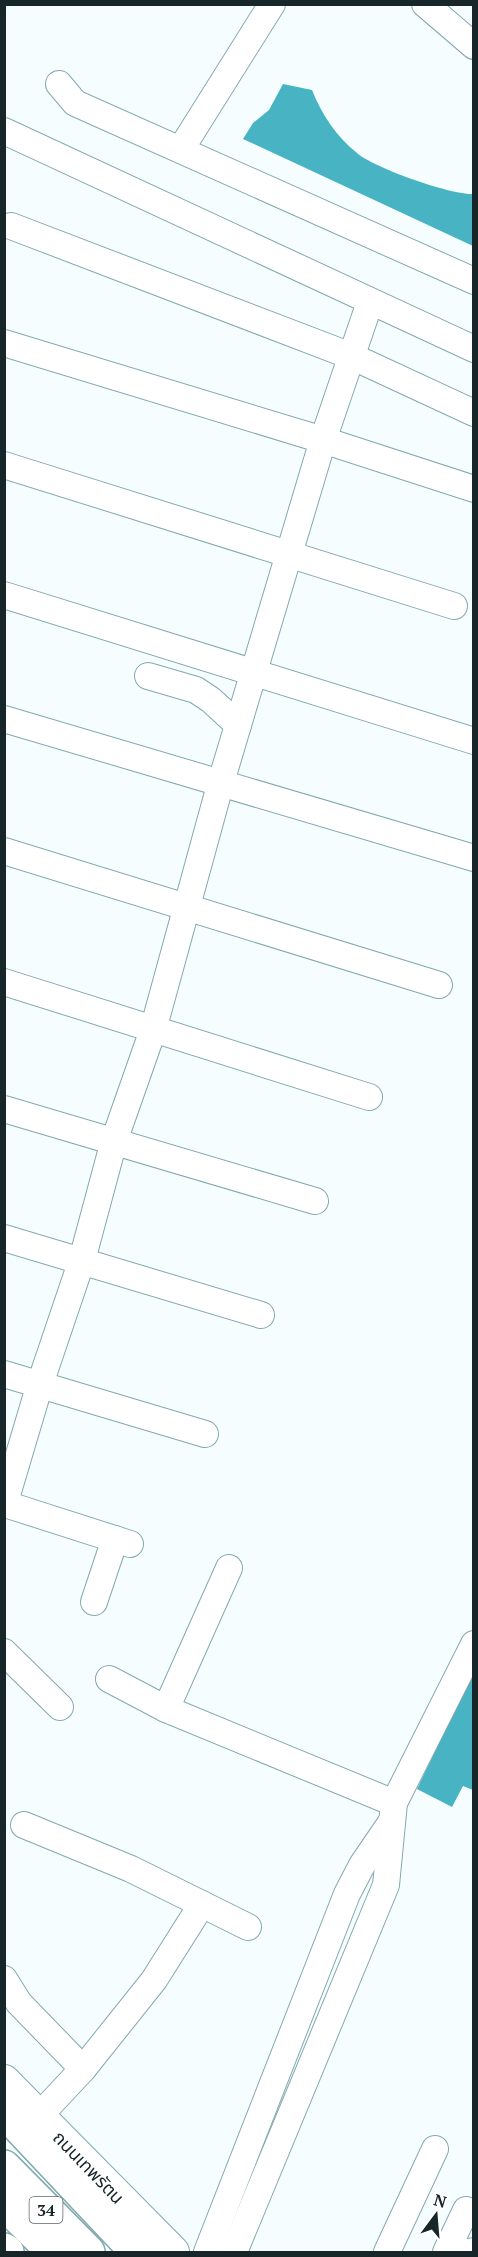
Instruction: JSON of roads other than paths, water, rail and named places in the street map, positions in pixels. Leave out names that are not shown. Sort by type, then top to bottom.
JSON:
[{"type":"highway","points":[[4,2111],[137,2253]]},
{"type":"highway","name":"34","points":[[4,2167],[88,2253]]},
{"type":"highway","points":[[4,2203],[54,2253]]},
{"type":"main road","name":"ถนนเทพรัตน","points":[[4,2081],[173,2253]]},
{"type":"street","points":[[180,149],[272,4]]},
{"type":"street","points":[[425,4],[474,46]]},
{"type":"street","points":[[59,84],[75,103],[474,281]]},
{"type":"street","points":[[4,130],[474,349]]},
{"type":"street","points":[[11,226],[351,356],[474,414]]},
{"type":"street","points":[[94,1602],[123,1541],[5,1505],[12,1457],[40,1384],[82,1260],[114,1141],[153,1030],[220,782],[290,556],[323,440],[370,302]]},
{"type":"street","points":[[4,343],[323,440],[474,489]]},
{"type":"street","points":[[4,465],[454,606]]},
{"type":"street","points":[[4,596],[474,741]]},
{"type":"street","points":[[148,676],[196,690],[211,700],[238,725]]},
{"type":"street","points":[[4,719],[474,858]]},
{"type":"street","points":[[4,851],[439,985]]},
{"type":"street","points":[[4,982],[369,1096]]},
{"type":"street","points":[[4,1109],[315,1201]]},
{"type":"street","points":[[4,1238],[261,1315]]},
{"type":"street","points":[[4,1374],[205,1434]]},
{"type":"street","points":[[166,1709],[230,1568]]},
{"type":"street","points":[[207,2253],[347,1894],[392,1813],[474,1644]]},
{"type":"street","points":[[4,1652],[60,1707]]},
{"type":"street","points":[[109,1679],[166,1709],[392,1813]]},
{"type":"street","points":[[234,2253],[386,1886],[392,1813]]},
{"type":"street","points":[[24,1825],[131,1869],[248,1927]]},
{"type":"street","points":[[39,2116],[83,2069],[154,1980],[202,1904]]},
{"type":"street","points":[[4,1979],[19,2003],[83,2069]]},
{"type":"street","points":[[303,2008],[329,2019]]},
{"type":"street","points":[[387,2253],[435,2150]]},
{"type":"street","points":[[446,2253],[466,2210]]},
{"type":"street","points":[[469,2253],[474,2251]]},
{"type":"water","points":[[283,84],[312,90],[320,108],[336,132],[366,159],[395,173],[431,185],[473,194],[473,246],[243,139],[253,123],[269,110]]},
{"type":"water","points":[[473,1673],[473,1790],[463,1786],[452,1807],[417,1789]]}]
